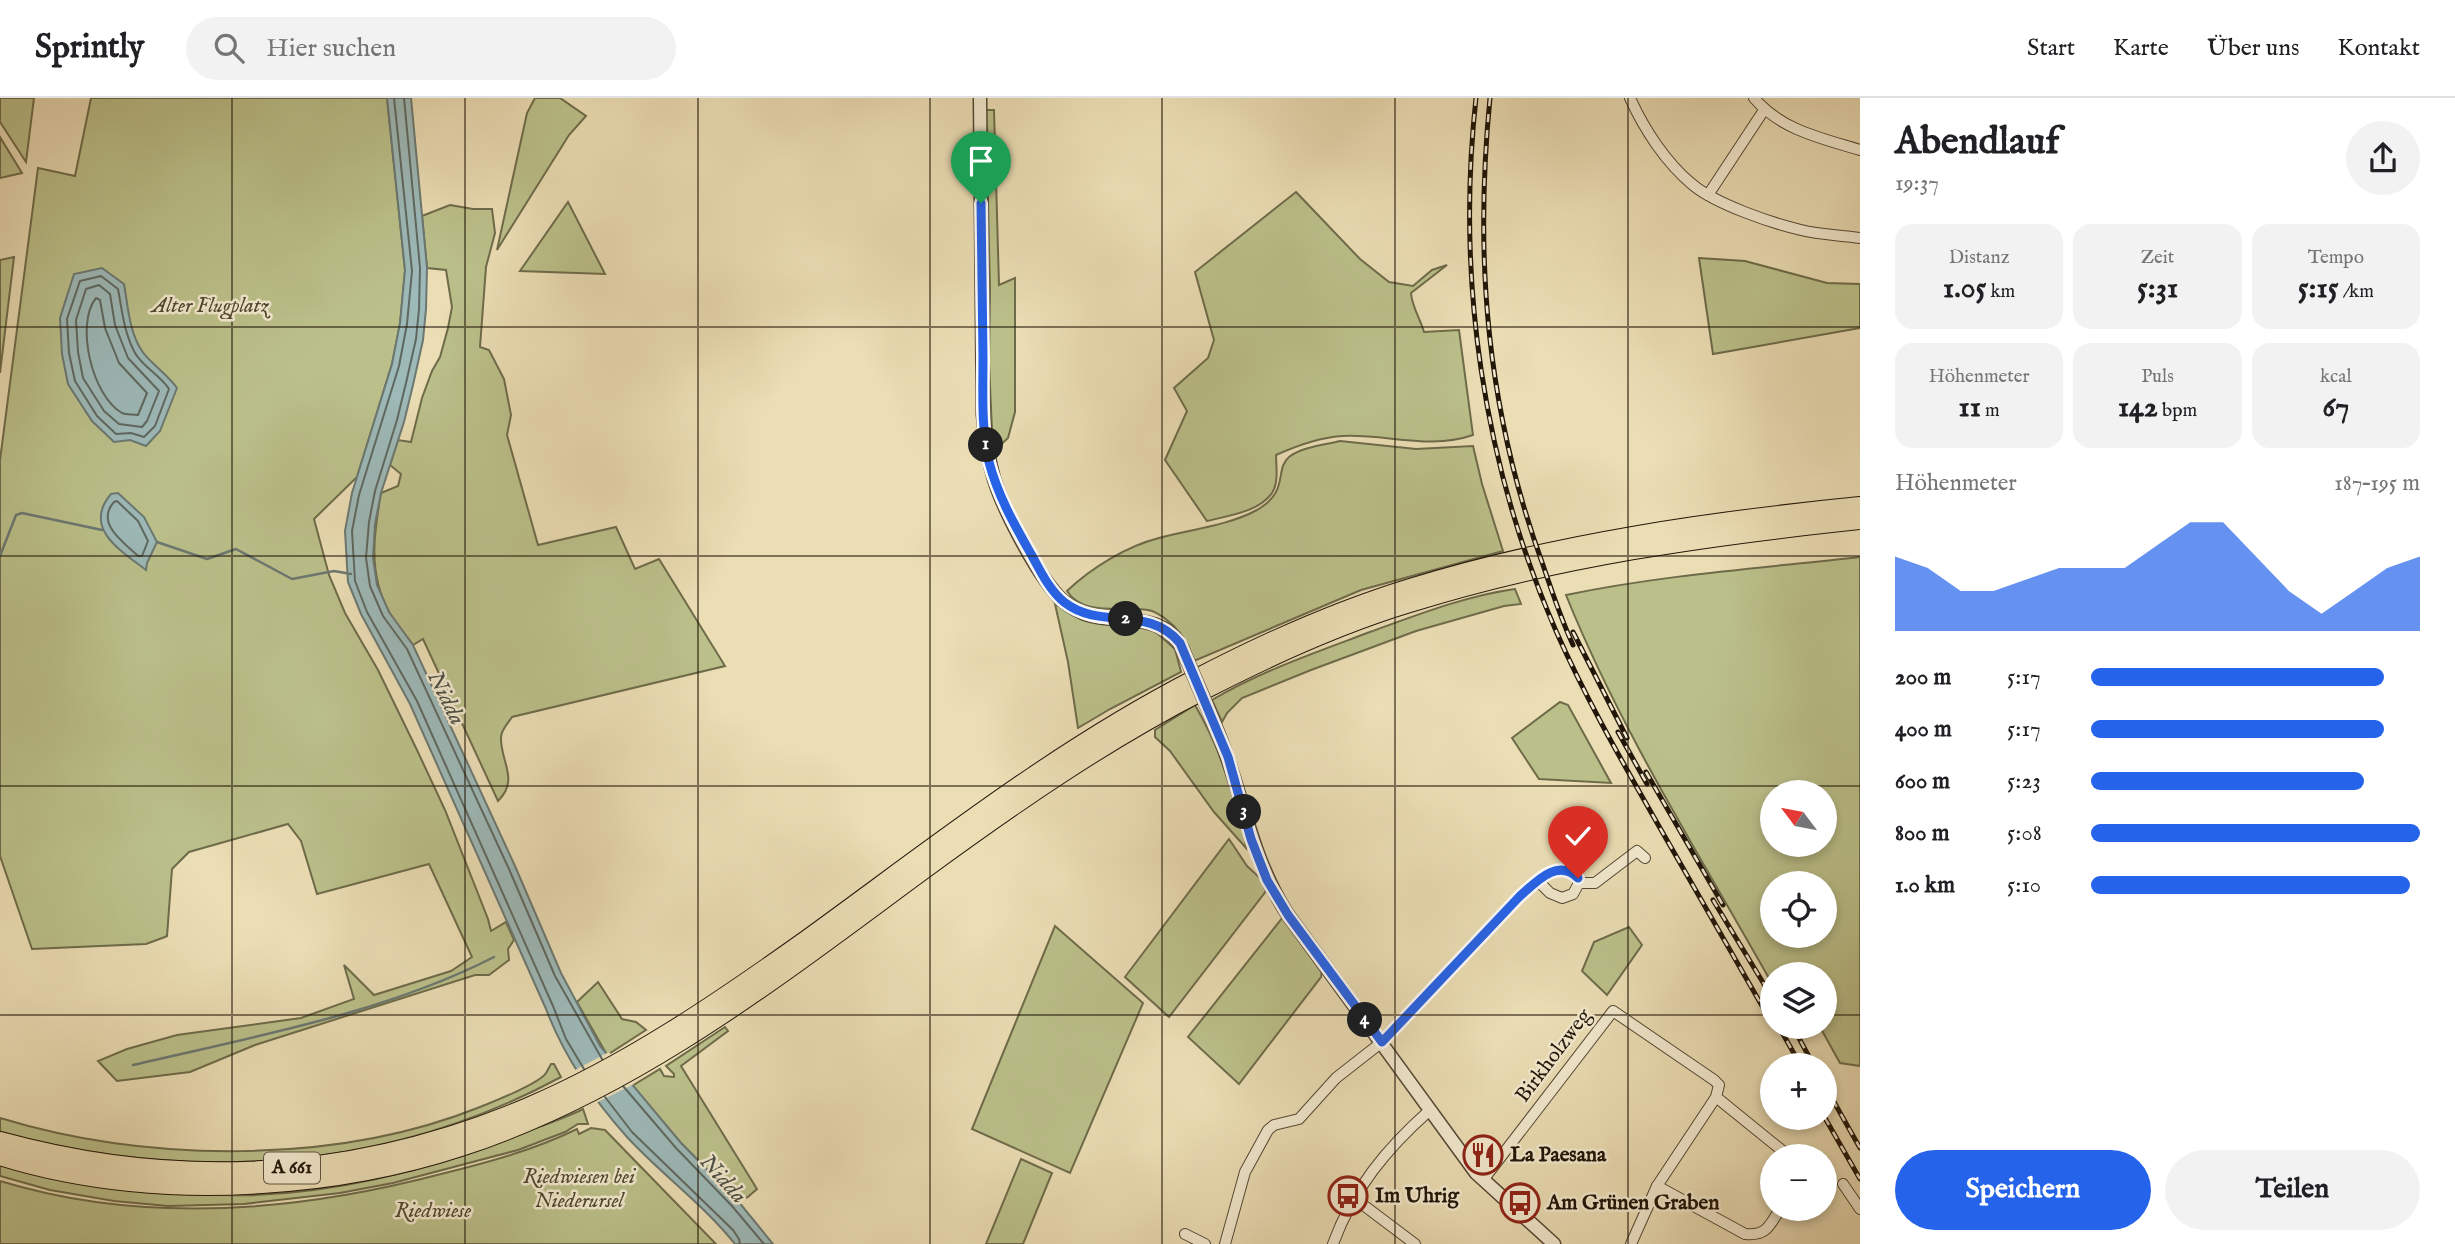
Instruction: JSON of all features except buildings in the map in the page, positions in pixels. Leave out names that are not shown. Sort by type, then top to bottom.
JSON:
[{"type":"highway","name":"A 661","points":[[623,1067],[693,1016],[774,963],[1050,764],[1168,693],[1268,644],[1407,589],[1558,550],[1665,531],[1860,506]]},
{"type":"highway","name":"A 661","points":[[0,1156],[126,1181],[197,1186],[291,1182],[381,1169],[433,1156],[519,1125],[769,983],[1055,777],[1174,706],[1273,657],[1412,602],[1564,563],[1666,545],[1860,520]]},
{"type":"highway","name":"A 661","points":[[0,1141],[59,1156],[140,1168],[198,1172],[291,1168],[378,1155],[430,1142],[576,1091]]},
{"type":"street","points":[[980,98],[984,415],[987,453],[1000,496],[1034,560],[1062,600],[1090,615],[1149,622],[1172,635],[1182,648],[1228,757],[1256,852],[1270,886],[1288,915],[1483,1180],[1555,1244]]},
{"type":"street","points":[[1630,98],[1637,114],[1659,146],[1682,174],[1708,195],[1736,208],[1801,230],[1860,238]]},
{"type":"street","points":[[1754,98],[1776,120],[1860,150]]},
{"type":"street","points":[[1708,195],[1764,110]]},
{"type":"street","points":[[1579,883],[1595,883],[1637,851],[1645,858]]},
{"type":"street","points":[[1225,1244],[1245,1172],[1268,1130],[1274,1125],[1299,1119],[1336,1078],[1382,1042],[1519,897],[1538,881],[1562,869],[1575,875],[1579,883]]},
{"type":"street","points":[[1538,881],[1562,898],[1573,894],[1579,883]]},
{"type":"street","name":"Birkholzweg","points":[[1483,1180],[1613,1010],[1714,1080],[1718,1085],[1716,1097]]},
{"type":"street","points":[[1632,1244],[1657,1186],[1716,1097],[1774,1144]]},
{"type":"street","points":[[1333,1244],[1354,1198],[1384,1155],[1430,1110]]},
{"type":"street","points":[[1843,1184],[1860,1209]]},
{"type":"street","points":[[1657,1186],[1745,1234],[1758,1235],[1764,1232],[1772,1221]]},
{"type":"street","points":[[1354,1198],[1415,1244]]},
{"type":"street","points":[[1185,1234],[1205,1244]]},
{"type":"green space","points":[[0,98],[34,98],[26,162],[0,122]]},
{"type":"green space","name":"Alter Flugplatz","points":[[91,98],[387,98],[405,270],[400,324],[392,364],[357,477],[314,519],[329,575],[345,613],[378,670],[445,810],[491,931],[506,922],[514,940],[508,949],[509,960],[489,975],[475,975],[255,1045],[190,1072],[117,1081],[98,1061],[127,1049],[177,1035],[301,1018],[354,999],[344,965],[374,995],[451,971],[472,957],[429,864],[317,894],[301,841],[288,824],[189,852],[172,869],[165,937],[146,944],[32,949],[0,856],[0,460],[38,168],[75,176]]},
{"type":"green space","points":[[535,98],[560,98],[586,116],[569,135],[497,250],[527,113]]},
{"type":"green space","points":[[986,110],[994,110],[999,285],[1015,278],[1015,412],[1008,438],[993,452],[989,364]]},
{"type":"green space","points":[[0,137],[22,173],[0,178]]},
{"type":"green space","points":[[1296,192],[1360,259],[1389,282],[1413,286],[1432,270],[1447,265],[1411,293],[1424,332],[1459,330],[1473,435],[1441,441],[1343,436],[1309,442],[1276,455],[1276,484],[1272,493],[1259,505],[1207,521],[1165,460],[1187,411],[1174,388],[1208,358],[1214,340],[1195,272]]},
{"type":"green space","points":[[568,202],[605,274],[520,271]]},
{"type":"green space","points":[[450,205],[492,209],[495,233],[486,267],[480,347],[489,350],[504,379],[511,415],[507,435],[538,545],[616,527],[635,569],[659,559],[725,666],[512,717],[501,734],[508,785],[498,801],[423,639],[413,645],[393,619],[382,596],[375,567],[376,523],[381,493],[398,486],[401,474],[390,465],[398,440],[411,442],[422,398],[440,357],[452,307],[446,270],[427,268],[422,216]]},
{"type":"green space","points":[[14,257],[0,373],[0,260]]},
{"type":"green space","points":[[1699,258],[1745,261],[1827,283],[1860,284],[1860,328],[1713,354]]},
{"type":"green space","points":[[1340,441],[1416,449],[1473,446],[1503,551],[1361,590],[1194,661],[1181,635],[1157,613],[1138,609],[1093,607],[1074,599],[1067,591],[1098,566],[1134,546],[1222,524],[1257,510],[1274,496],[1282,468],[1289,457],[1307,449]]},
{"type":"green space","points":[[1860,557],[1860,1066],[1840,1063],[1837,1053],[1827,1039],[1837,1039],[1837,962],[1760,963],[1636,742],[1587,645],[1566,595],[1675,577]]},
{"type":"green space","points":[[1515,589],[1521,604],[1504,606],[1416,631],[1311,670],[1242,698],[1222,722],[1212,700],[1270,671],[1370,632],[1460,601]]},
{"type":"green space","points":[[1055,604],[1081,619],[1145,627],[1157,633],[1175,649],[1181,672],[1078,728],[1068,662]]},
{"type":"green space","points":[[1560,702],[1568,705],[1611,783],[1539,779],[1512,738]]},
{"type":"green space","points":[[1195,705],[1227,774],[1239,812],[1246,848],[1214,812],[1170,751],[1155,737],[1155,730]]},
{"type":"green space","points":[[1229,839],[1247,866],[1260,878],[1266,891],[1169,1017],[1125,977]]},
{"type":"green space","points":[[1283,917],[1322,969],[1321,977],[1239,1084],[1188,1037]]},
{"type":"green space","points":[[1055,926],[1143,1003],[1070,1173],[972,1129]]},
{"type":"green space","points":[[1629,927],[1642,945],[1607,995],[1582,971],[1594,942]]},
{"type":"green space","points":[[598,982],[622,1019],[636,1022],[646,1030],[607,1055],[577,1002]]},
{"type":"green space","points":[[725,1027],[728,1031],[681,1066],[757,1189],[738,1201],[681,1143],[632,1086],[660,1069],[664,1076],[674,1077],[666,1066]]},
{"type":"green space","points":[[551,1064],[554,1064],[561,1077],[495,1108],[427,1133],[357,1149],[286,1159],[215,1162],[143,1159],[72,1148],[0,1132],[0,1118],[57,1133],[179,1150],[304,1148],[365,1140],[424,1126],[480,1107],[535,1082],[546,1073]]},
{"type":"green space","points":[[583,1109],[588,1124],[578,1124],[565,1132],[518,1150],[393,1183],[340,1193],[244,1204],[168,1206],[114,1201],[50,1190],[0,1176],[0,1165],[55,1177],[184,1193],[238,1195],[323,1189],[407,1172],[448,1160]]},
{"type":"green space","name":"Riedwiesen bei Niederursel","points":[[591,1128],[605,1130],[716,1244],[0,1244],[0,1181],[54,1195],[109,1204],[165,1208],[276,1205],[386,1187],[441,1174],[527,1150],[577,1129],[579,1134]]},
{"type":"green space","points":[[1021,1159],[1052,1173],[1023,1244],[986,1244]]},
{"type":"water","points":[[387,98],[411,98],[427,268],[423,340],[404,422],[381,493],[375,524],[373,558],[377,585],[389,612],[413,645],[561,973],[600,1046],[681,1143],[738,1201],[773,1244],[735,1244],[627,1137],[580,1076],[553,1026],[410,704],[361,614],[348,582],[345,531],[352,493],[392,364],[400,323],[405,270]]},
{"type":"water","points":[[102,268],[124,284],[130,319],[138,344],[177,388],[160,431],[146,446],[130,440],[114,442],[92,421],[68,384],[62,354],[60,318],[74,274]]},
{"type":"water","points":[[118,493],[144,517],[157,542],[146,570],[116,547],[103,528],[103,506],[111,494]]},
{"type":"pier","points":[[609,1052],[634,1084],[596,1103],[573,1071]]},
{"type":"waterway","points":[[0,556],[16,515],[22,513],[102,530]]},
{"type":"waterway","points":[[157,542],[207,559],[236,549],[292,579],[334,571],[351,574]]},
{"type":"waterway","points":[[133,1065],[317,1022],[408,994],[494,957]]},
{"type":"railway","points":[[1476,98],[1471,166],[1473,302],[1493,437],[1510,503],[1531,568],[1556,631],[1605,731],[1760,1002]]},
{"type":"railway","points":[[1490,98],[1485,159],[1485,277],[1497,393],[1524,507],[1553,595],[1573,645]]},
{"type":"railway","points":[[1573,632],[1627,738]]},
{"type":"railway","points":[[1618,732],[1647,784]]},
{"type":"railway","points":[[1646,772],[1723,905]]},
{"type":"railway","points":[[1713,900],[1760,978]]},
{"type":"railway","points":[[1786,1039],[1794,1053]]},
{"type":"railway","points":[[1799,1039],[1807,1053]]},
{"type":"railway","points":[[1837,1107],[1860,1148]]},
{"type":"railway","points":[[1832,1130],[1860,1179]]},
{"type":"place","name":"La Paesana","points":[[1483,1155]]},
{"type":"place","name":"Im Uhrig","points":[[1348,1196]]},
{"type":"place","name":"Am Grünen Graben","points":[[1520,1203]]},
{"type":"route","points":[[981,203],[985,436],[994,480],[1011,520],[1053,589],[1066,603],[1096,617],[1149,622],[1159,626],[1180,643],[1228,757],[1251,839],[1267,880],[1288,915],[1382,1042],[1519,897],[1538,881],[1562,869],[1567,869],[1578,878]]},
{"type":"water label","name":"Nidda","points":[[446,698]]},
{"type":"water label","name":"Nidda","points":[[723,1179]]},
{"type":"park label","name":"Riedwiese","points":[[433,1211]]}]
